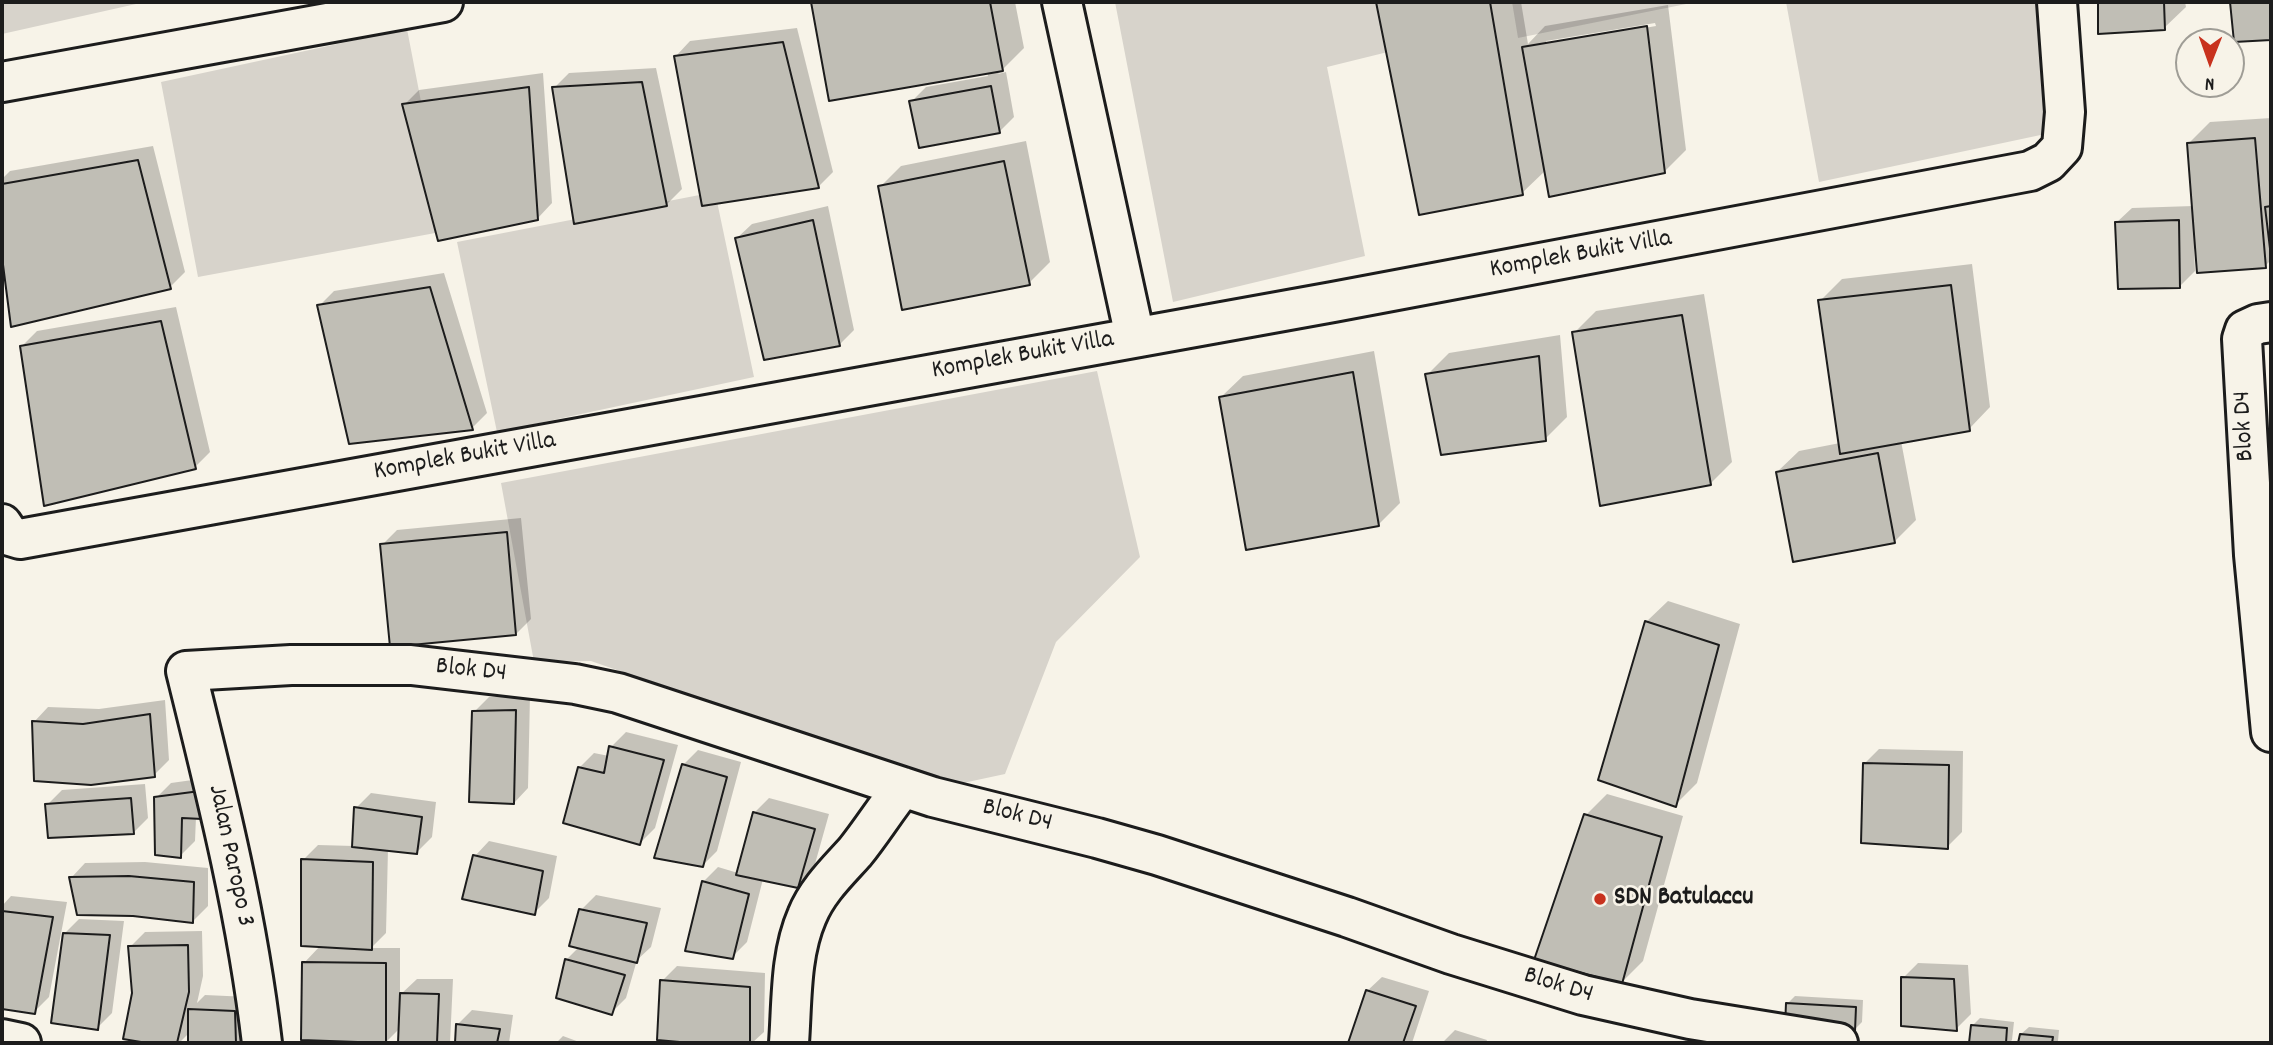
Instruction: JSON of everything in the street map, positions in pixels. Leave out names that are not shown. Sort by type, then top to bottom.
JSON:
[{"type":"street","points":[[2,82],[443,2]]},
{"type":"street","points":[[1062,2],[1135,337]]},
{"type":"street","name":"Komplek Bukit Villa","points":[[2,524],[10,536],[20,539],[1135,337],[2030,171],[2049,162],[2062,148],[2064,112],[2057,2]]},
{"type":"street","name":"Blok D4","points":[[2258,326],[2242,339],[2254,555],[2271,732]]},
{"type":"street","name":"Blok D4","points":[[186,671],[291,665],[411,665],[575,684],[618,693],[902,787],[1157,855],[1451,954],[1583,995],[1690,1019],[1838,1043]]},
{"type":"street","name":"Jalan Paropo 3","points":[[186,671],[227,839],[253,970],[261,1043]]},
{"type":"street","points":[[789,1043],[794,972],[807,916],[821,892],[902,787]]},
{"type":"street","points":[[2,1039],[21,1043]]},
{"type":"shaded area","points":[[2,2],[145,2],[2,34]]},
{"type":"shaded area","points":[[1115,2],[1393,2],[1404,48],[1327,67],[1365,256],[1173,302]]},
{"type":"shaded area","points":[[1512,2],[1696,2],[1518,38]]},
{"type":"shaded area","points":[[1786,2],[2039,2],[2050,133],[1819,182]]},
{"type":"shaded area","points":[[407,29],[446,231],[198,277],[161,82]]},
{"type":"shaded area","points":[[715,192],[754,377],[497,432],[457,242]]},
{"type":"shaded area","points":[[1097,371],[1140,557],[1056,642],[1005,774],[949,786],[591,661],[534,662],[501,483]]},
{"type":"building","points":[[811,2],[990,2],[1003,71],[829,101]]},
{"type":"building","points":[[1376,2],[1490,2],[1523,195],[1419,215]]},
{"type":"building","points":[[2098,2],[2164,2],[2165,30],[2098,34]]},
{"type":"building","points":[[2230,2],[2271,2],[2271,40],[2245,41],[2245,28],[2233,28]]},
{"type":"building","points":[[1647,26],[1665,173],[1549,197],[1522,47]]},
{"type":"building","points":[[783,42],[819,188],[702,206],[674,56]]},
{"type":"building","points":[[642,82],[667,206],[574,224],[552,87]]},
{"type":"building","points":[[991,86],[1000,133],[919,148],[909,101]]},
{"type":"building","points":[[529,87],[538,220],[438,241],[402,104]]},
{"type":"building","points":[[2255,138],[2266,268],[2197,273],[2187,143]]},
{"type":"building","points":[[138,160],[171,289],[11,327],[2,257],[2,184]]},
{"type":"building","points":[[1004,161],[1030,285],[902,310],[878,186]]},
{"type":"building","points":[[2271,206],[2271,257],[2265,207]]},
{"type":"building","points":[[813,220],[840,346],[764,360],[735,238]]},
{"type":"building","points":[[2179,220],[2180,288],[2118,289],[2115,222]]},
{"type":"building","points":[[1951,285],[1970,431],[1840,454],[1818,300]]},
{"type":"building","points":[[430,287],[473,430],[349,444],[317,305]]},
{"type":"building","points":[[1682,315],[1711,485],[1600,506],[1572,332]]},
{"type":"building","points":[[161,321],[196,469],[44,506],[20,346]]},
{"type":"building","points":[[1539,356],[1546,441],[1441,455],[1425,374]]},
{"type":"building","points":[[1353,372],[1379,526],[1246,550],[1219,397]]},
{"type":"building","points":[[1878,453],[1895,543],[1793,562],[1776,472]]},
{"type":"building","points":[[507,532],[516,635],[390,647],[380,544]]},
{"type":"building","points":[[1645,621],[1719,645],[1676,807],[1598,780]]},
{"type":"building","points":[[516,710],[514,804],[469,802],[472,711]]},
{"type":"building","points":[[150,714],[155,777],[91,785],[34,781],[32,721],[83,724]]},
{"type":"building","points":[[609,746],[664,760],[640,845],[563,823],[578,767],[604,773]]},
{"type":"building","points":[[1863,763],[1949,765],[1948,849],[1861,843]]},
{"type":"building","points":[[682,764],[727,777],[703,867],[654,858]]},
{"type":"building","points":[[200,791],[202,819],[182,818],[181,858],[155,855],[154,797]]},
{"type":"building","points":[[131,798],[134,834],[48,838],[45,804]]},
{"type":"building","points":[[354,807],[422,817],[417,854],[352,847]]},
{"type":"building","points":[[753,812],[815,829],[798,888],[736,875]]},
{"type":"building","name":"SDN Batulaccu","points":[[1584,814],[1662,837],[1622,984],[1534,960]]},
{"type":"building","points":[[473,855],[543,871],[535,915],[462,899]]},
{"type":"building","points":[[301,859],[373,862],[372,950],[301,946]]},
{"type":"building","points":[[129,876],[194,882],[193,923],[133,916],[77,915],[69,877]]},
{"type":"building","points":[[702,881],[749,894],[733,959],[685,951]]},
{"type":"building","points":[[579,909],[647,923],[637,963],[569,946]]},
{"type":"building","points":[[2,911],[53,917],[35,1014],[2,1009]]},
{"type":"building","points":[[63,933],[110,935],[98,1030],[51,1023]]},
{"type":"building","points":[[188,945],[189,992],[177,1043],[147,1043],[123,1039],[132,993],[128,946]]},
{"type":"building","points":[[565,959],[625,975],[612,1015],[556,998]]},
{"type":"building","points":[[302,962],[386,963],[386,1043],[301,1040]]},
{"type":"building","points":[[1901,977],[1954,979],[1957,1031],[1901,1026]]},
{"type":"building","points":[[660,980],[750,987],[750,1043],[657,1040]]},
{"type":"building","points":[[1366,990],[1416,1006],[1403,1043],[1348,1043]]},
{"type":"building","points":[[400,993],[439,994],[437,1043],[398,1043]]},
{"type":"building","points":[[1786,1003],[1856,1007],[1855,1031],[1785,1027]]},
{"type":"building","points":[[188,1009],[235,1011],[236,1043],[188,1043]]},
{"type":"building","points":[[456,1024],[500,1029],[497,1043],[455,1043]]},
{"type":"building","points":[[1971,1025],[2007,1028],[2006,1043],[1969,1043]]},
{"type":"building","points":[[2020,1034],[2053,1037],[2052,1043],[2018,1043]]},
{"type":"place","name":"SDN Batulaccu","points":[[1600,899]]}]
